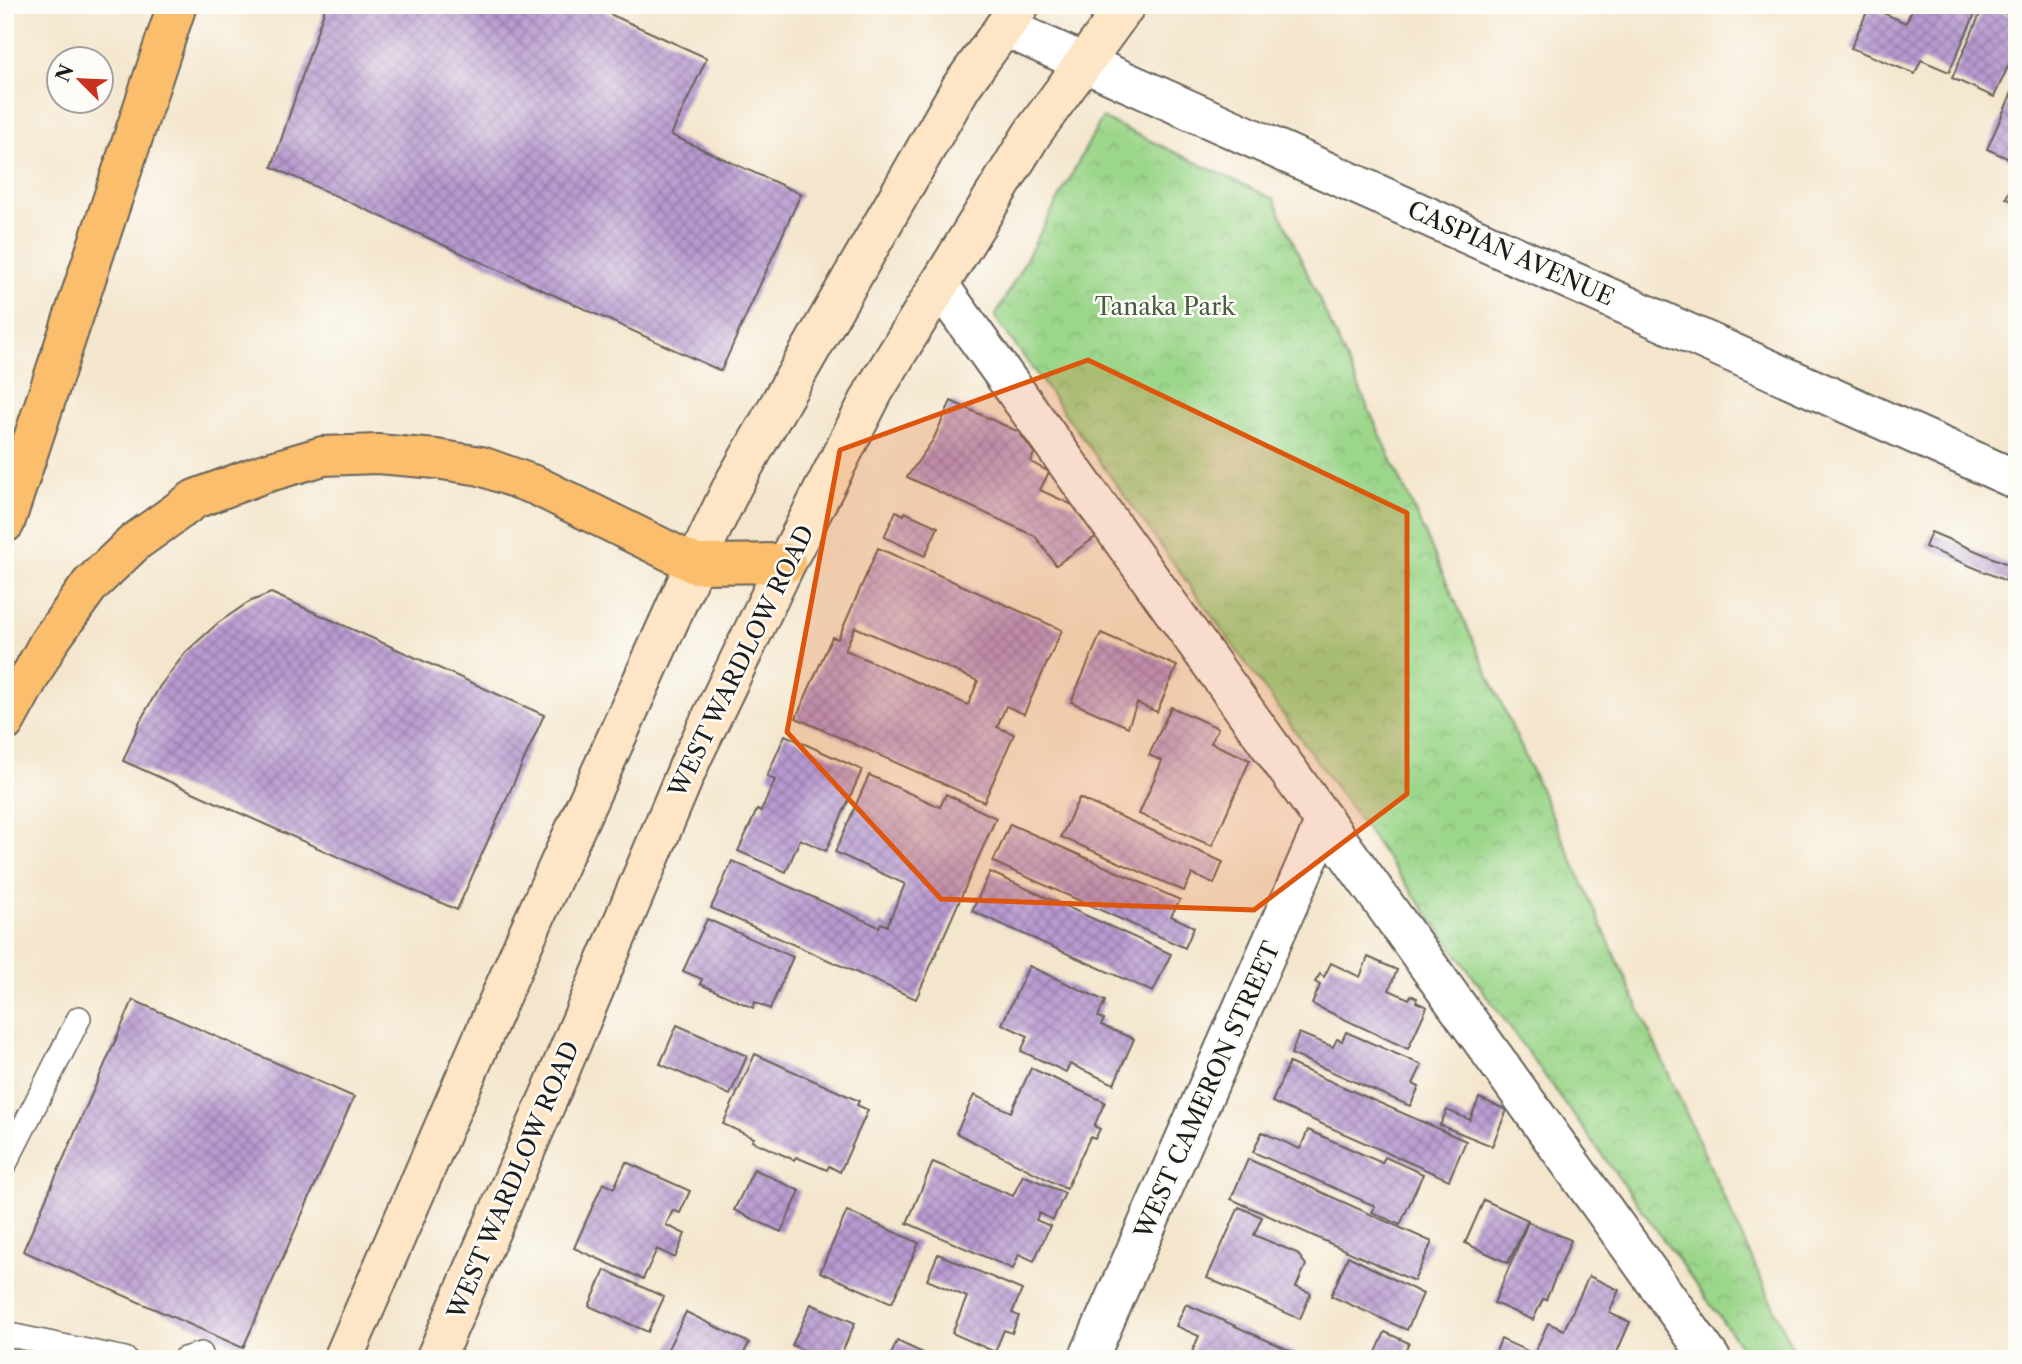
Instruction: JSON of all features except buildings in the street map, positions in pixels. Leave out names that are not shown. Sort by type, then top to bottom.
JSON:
[{"type":"highway","points":[[5,523],[177,5]]},
{"type":"highway","points":[[5,722],[49,642],[90,585],[135,542],[195,499],[262,474],[323,456],[378,454],[481,466],[537,486],[695,564],[786,563]]},
{"type":"main road","name":"WEST WARDLOW ROAD","points":[[435,1359],[692,758],[786,563],[874,390],[1032,134],[1126,5]]},
{"type":"main road","points":[[343,1358],[522,945],[733,485],[961,86],[1012,16]]},
{"type":"street","name":"CASPIAN AVENUE","points":[[1012,16],[1084,63],[2017,480]]},
{"type":"street","points":[[939,285],[1710,1359]]},
{"type":"street","name":"WEST CAMERON STREET","points":[[1088,1359],[1325,821]]},
{"type":"lane","points":[[5,1164],[79,1018]]},
{"type":"lane","points":[[5,1334],[125,1359]]},
{"type":"highlighted area","points":[[1088,360],[1407,513],[1407,794],[1254,910],[941,899],[787,732],[840,450]]},
{"type":"green space","name":"Tanaka Park","points":[[1102,118],[1274,199],[1797,1359],[1750,1359],[995,317]]}]
